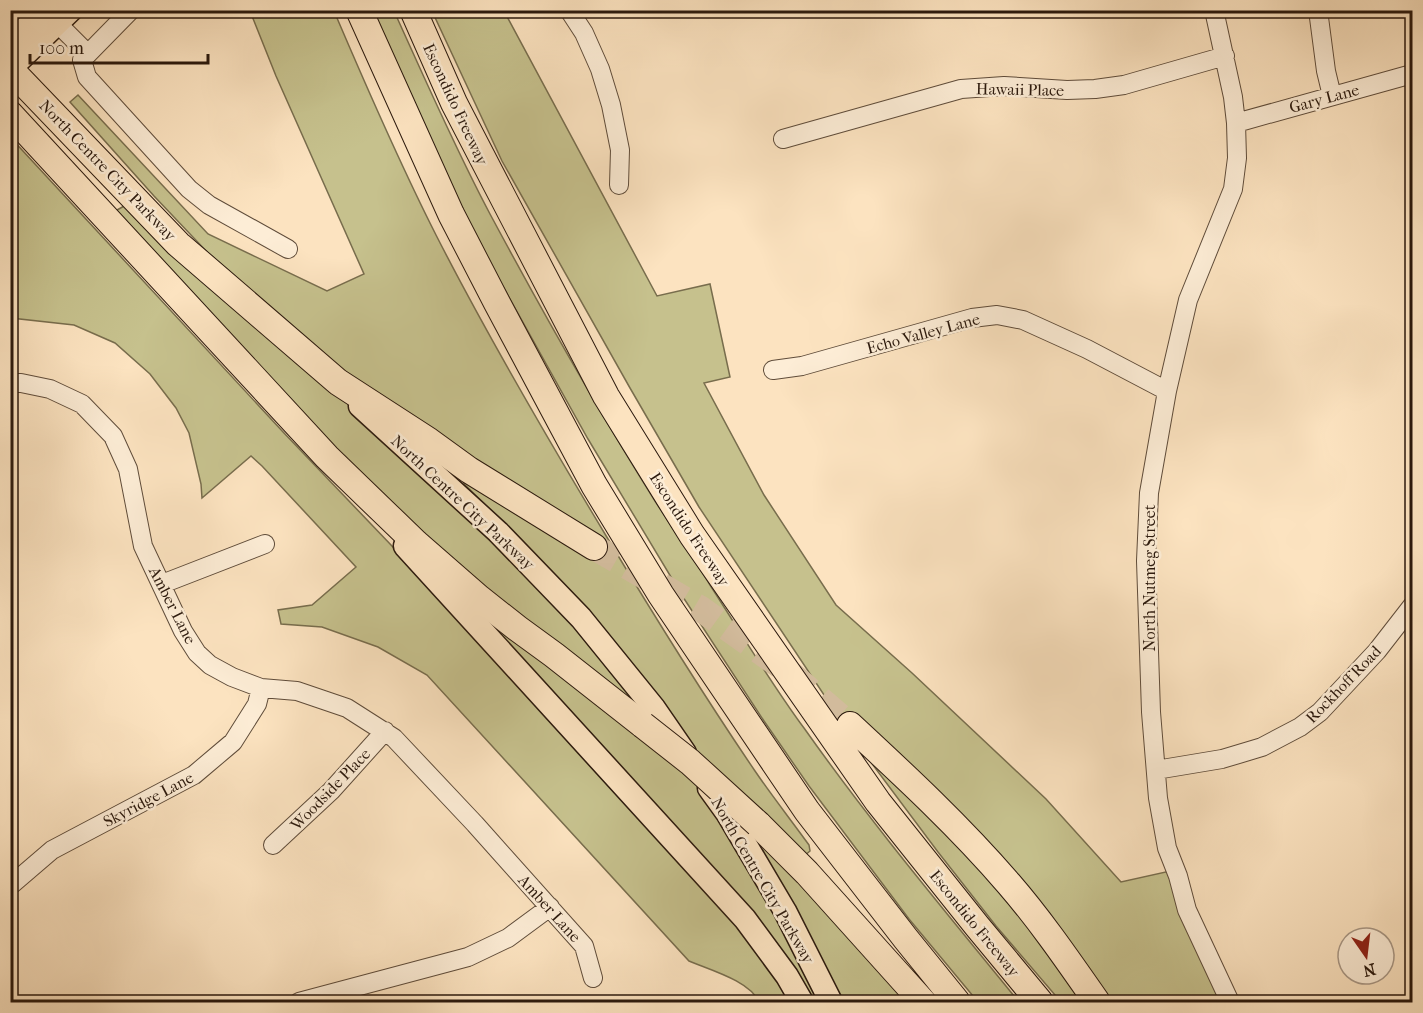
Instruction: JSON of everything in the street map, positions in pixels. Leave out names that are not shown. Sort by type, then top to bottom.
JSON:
[{"type":"highway","points":[[359,10],[451,214],[594,485],[661,595],[807,811],[957,1002]]},
{"type":"highway","name":"Escondido Freeway","points":[[413,10],[454,103],[601,386],[679,515],[878,802],[1040,1002]]},
{"type":"highway","name":"North Centre City Parkway","points":[[10,69],[178,244],[338,382]]},
{"type":"highway","name":"North Centre City Parkway","points":[[10,114],[327,456]]},
{"type":"highway","points":[[338,382],[469,470],[594,547]]},
{"type":"highway","points":[[327,456],[416,543],[461,583],[690,762],[758,824],[807,873],[922,1002]]},
{"type":"highway","points":[[850,725],[966,837],[1011,886],[1097,1002]]},
{"type":"main road","points":[[10,43],[58,15]]},
{"type":"main road","points":[[10,69],[58,15]]},
{"type":"main road","name":"North Centre City Parkway","points":[[338,382],[351,397],[490,524],[545,580],[581,618],[654,708],[727,813],[785,911],[831,1002]]},
{"type":"main road","name":"North Centre City Parkway","points":[[327,456],[370,508],[745,919],[787,976],[802,1002]]},
{"type":"street","points":[[130,10],[82,60],[87,77],[189,189],[209,205],[288,249]]},
{"type":"street","points":[[568,10],[584,33],[600,69],[611,105],[620,150],[620,185]]},
{"type":"street","name":"North Nutmeg Street","points":[[1214,10],[1233,97],[1237,158],[1233,189],[1188,300],[1167,391],[1149,493],[1146,561],[1151,712],[1158,798],[1167,848],[1178,876],[1187,910],[1230,1002]]},
{"type":"street","points":[[1318,10],[1326,71],[1332,96]]},
{"type":"street","points":[[58,15],[88,54]]},
{"type":"street","name":"Hawaii Place","points":[[783,139],[961,89],[1004,86],[1067,90],[1095,89],[1124,85],[1225,56]]},
{"type":"street","name":"Gary Lane","points":[[1236,123],[1413,74]]},
{"type":"street","name":"Echo Valley Lane","points":[[772,370],[802,366],[972,318],[997,315],[1023,320],[1087,349],[1167,391]]},
{"type":"street","name":"Amber Lane","points":[[10,383],[50,389],[82,404],[113,436],[128,468],[143,546],[183,631],[197,653],[210,665],[232,677],[261,688],[297,691],[347,708],[385,731],[402,746],[584,946],[593,978]]},
{"type":"street","points":[[162,584],[265,544]]},
{"type":"street","name":"Rockhoff Road","points":[[1156,770],[1222,759],[1262,747],[1300,727],[1328,704],[1377,651],[1413,606]]},
{"type":"street","name":"Skyridge Lane","points":[[10,886],[52,850],[194,775],[233,742],[257,704],[261,688]]},
{"type":"street","name":"Woodside Place","points":[[273,845],[331,791],[385,731]]},
{"type":"street","points":[[299,1002],[468,957],[508,938],[550,907]]},
{"type":"shaded area","points":[[250,11],[334,11],[396,152],[436,235],[539,423],[697,683],[755,771],[809,845],[810,851],[804,856],[913,1002],[839,1002],[774,880],[496,515],[464,484],[464,480],[382,401],[325,356],[209,254],[70,102],[78,95],[208,234],[327,291],[364,274],[276,76]]},
{"type":"shaded area","points":[[371,11],[394,11],[477,189],[550,323],[633,466],[767,675],[829,763],[909,867],[1019,1002],[978,1002],[909,919],[809,786],[764,721],[683,597],[588,439],[491,265],[447,178]]},
{"type":"shaded area","points":[[432,11],[504,11],[657,296],[710,284],[730,377],[704,383],[764,495],[836,605],[1046,799],[1121,882],[1170,871],[1223,1002],[1110,1002],[1050,920],[848,731],[699,507],[630,388],[502,161]]},
{"type":"shaded area","points":[[10,137],[284,433],[413,568],[730,913],[793,1002],[759,1002],[747,988],[738,982],[689,961],[427,675],[378,647],[322,627],[281,624],[278,610],[312,605],[356,567],[251,456],[202,498],[189,433],[176,408],[150,374],[115,343],[74,325],[11,318]]},
{"type":"shaded area","points":[[126,205],[389,438],[578,626],[723,817],[824,1002],[811,1002],[408,528],[117,215],[117,210]]},
{"type":"shaded area","points":[[855,741],[964,842],[1091,1002],[1061,1002],[996,926]]},
{"type":"tunnel","points":[[594,547],[701,609],[786,670],[850,725]]}]
